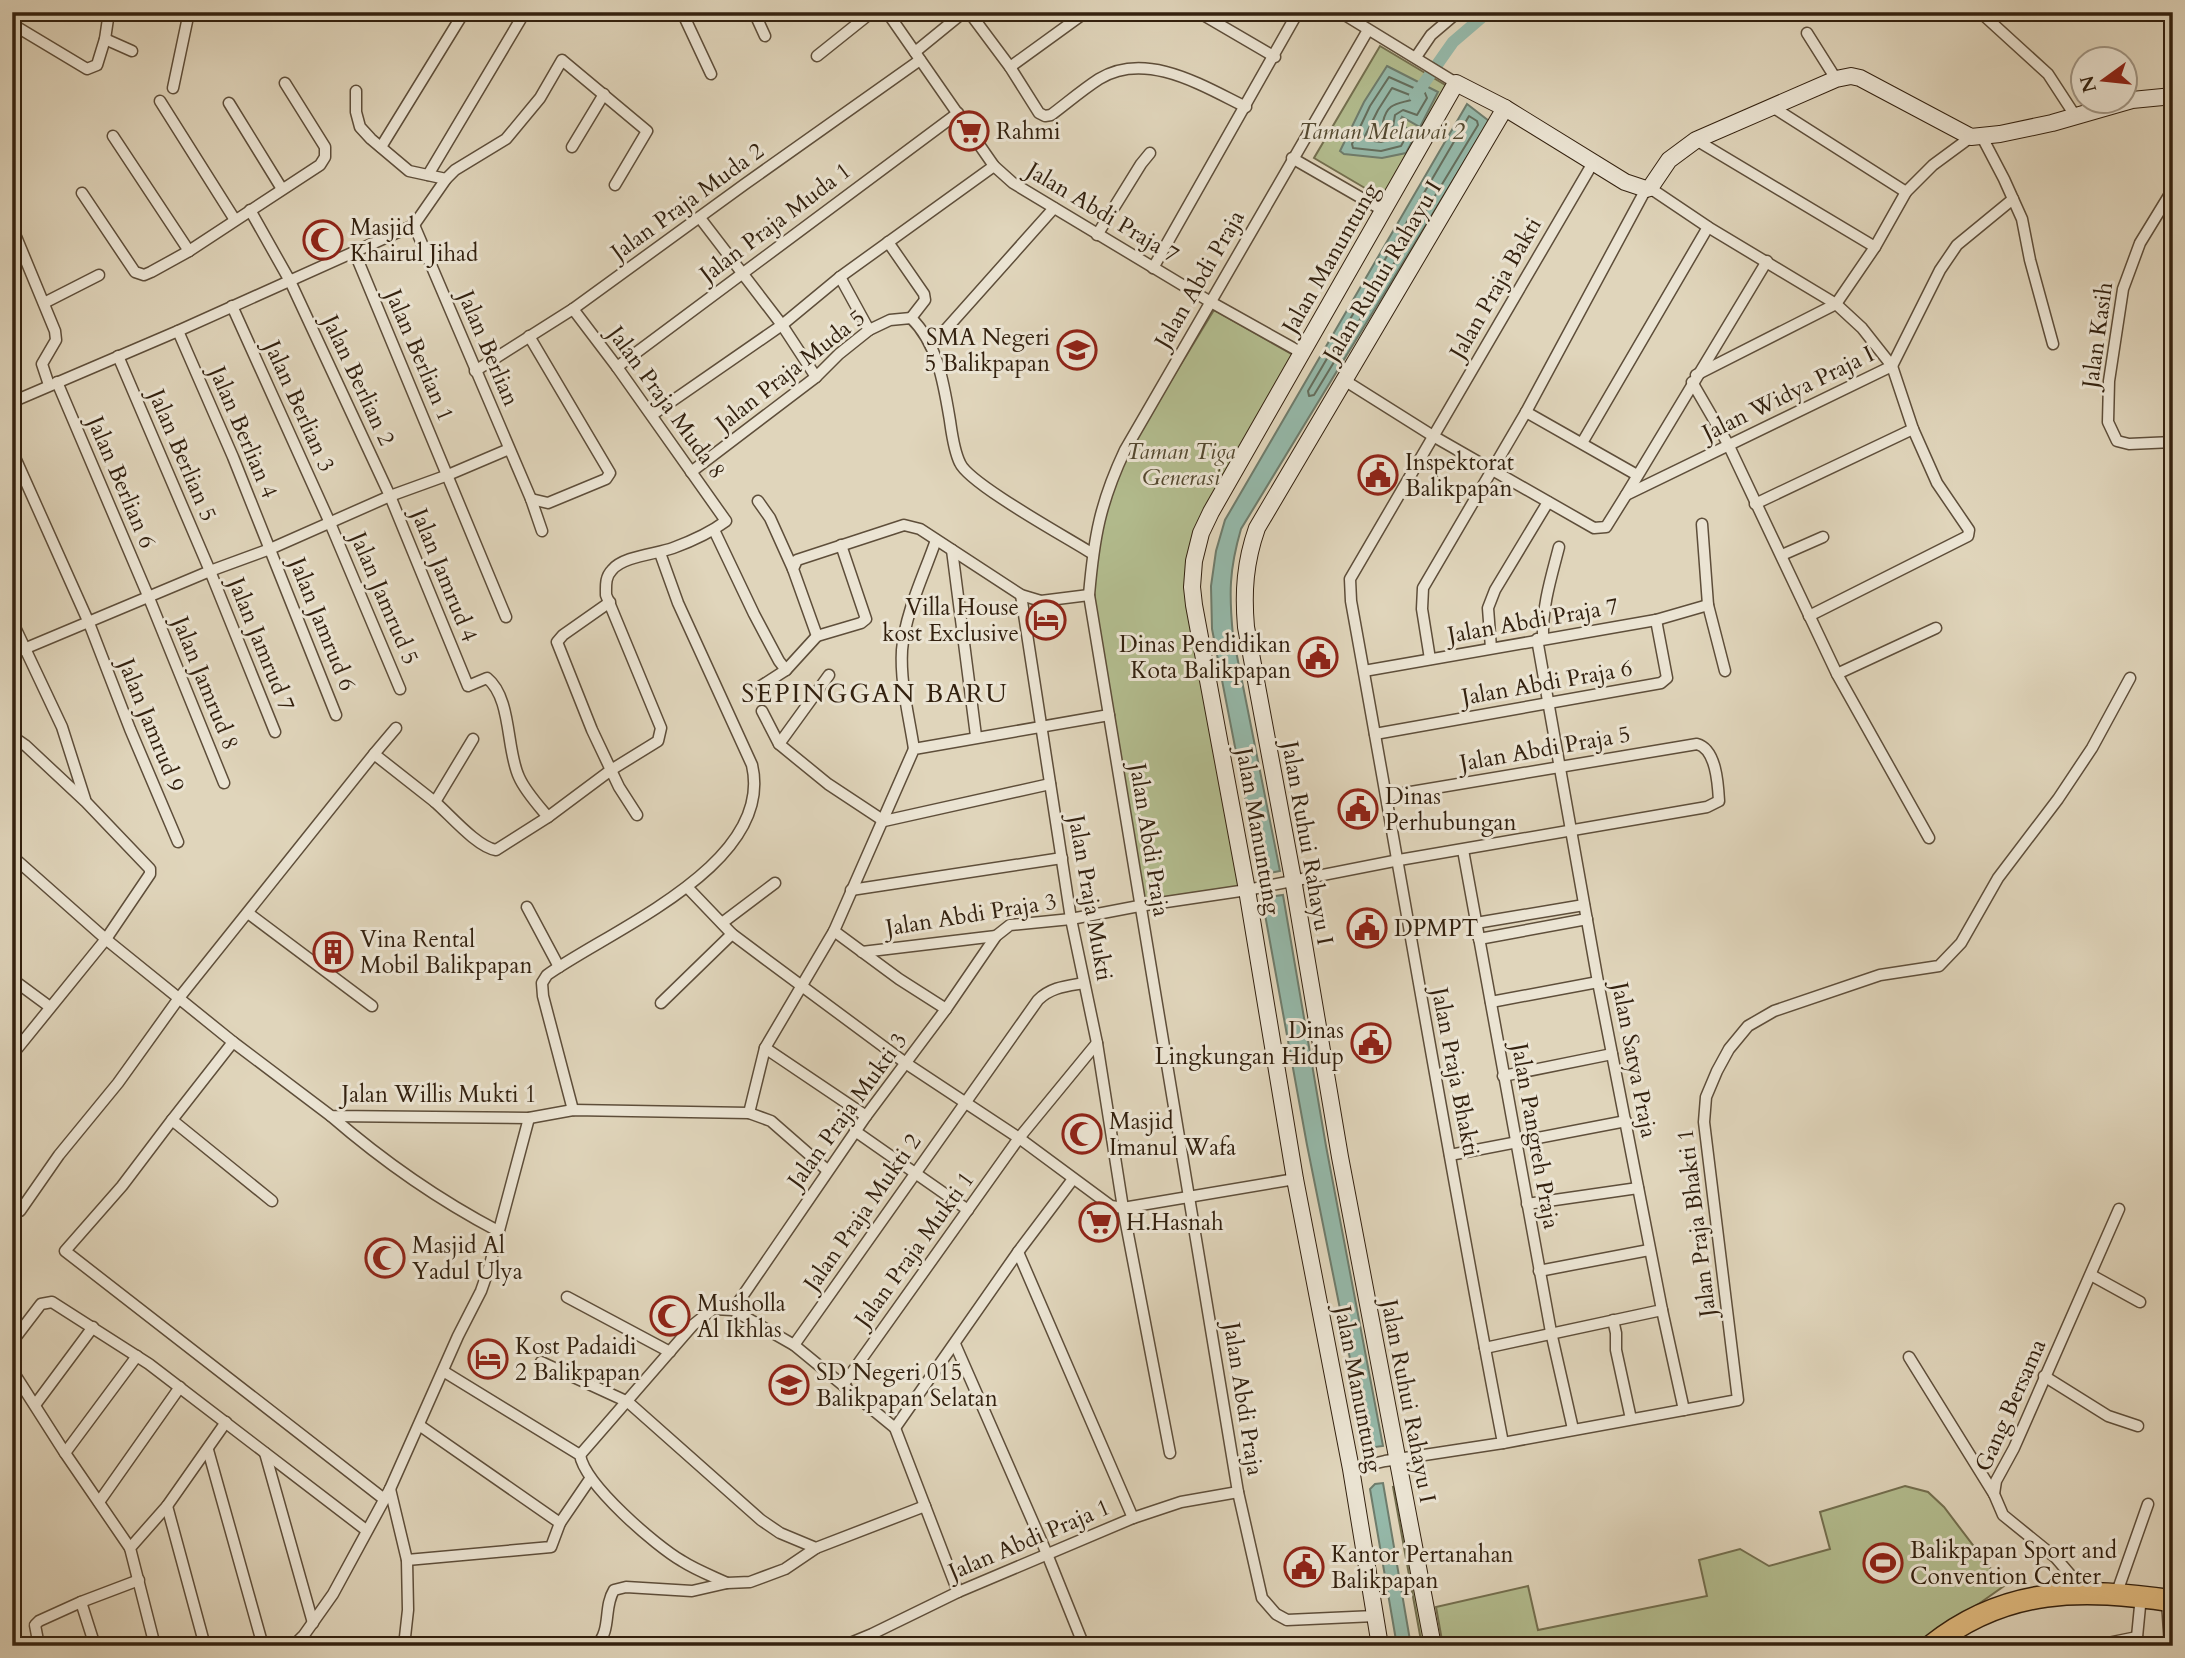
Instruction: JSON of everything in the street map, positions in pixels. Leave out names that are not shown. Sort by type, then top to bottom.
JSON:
[{"type":"highway","points":[[1931,1646],[1983,1612],[2039,1595],[2085,1592],[2170,1601]]},
{"type":"street","points":[[12,24],[87,69],[97,65],[109,12]]},
{"type":"street","points":[[173,88],[189,12]]},
{"type":"street","points":[[381,146],[464,12]]},
{"type":"street","points":[[682,12],[711,74]]},
{"type":"street","points":[[754,12],[765,36]]},
{"type":"street","points":[[817,56],[872,12]]},
{"type":"street","name":"Jalan Abdi Praja 7","points":[[887,12],[994,166],[1013,183],[1209,301],[1302,353]]},
{"type":"street","points":[[967,12],[1010,67],[1039,113],[1045,116],[1051,115],[1100,79],[1118,71],[1134,69],[1181,75],[1246,107]]},
{"type":"street","name":"Jalan Praja Muda 2","points":[[475,371],[573,309],[700,218],[918,56],[967,12]]},
{"type":"street","points":[[1010,67],[1086,12]]},
{"type":"street","points":[[1198,12],[1275,57]]},
{"type":"street","points":[[1220,24],[1226,12]]},
{"type":"street","points":[[1153,268],[1275,57],[1298,12]]},
{"type":"street","points":[[1340,12],[1453,81],[1501,105],[1625,181],[1648,189],[1836,304],[1862,328],[1892,366],[1913,429],[1937,483],[1969,530],[1968,536],[1809,616]]},
{"type":"street","points":[[1416,57],[1431,35],[1458,12]]},
{"type":"street","points":[[1980,12],[1995,17],[2048,74],[2076,117]]},
{"type":"street","points":[[428,175],[522,17]]},
{"type":"street","name":"Jalan Abdi Praja","points":[[1368,30],[1125,450],[1109,483],[1097,522],[1089,595],[1238,1492],[1262,1598],[1276,1614],[1287,1620],[1375,1616]]},
{"type":"street","points":[[1807,33],[1836,79]]},
{"type":"street","points":[[105,39],[132,51]]},
{"type":"street","points":[[12,402],[414,225],[455,170],[506,139],[540,98],[562,60],[647,131],[615,185]]},
{"type":"street","points":[[1430,659],[1422,609],[1423,588],[1526,412],[1648,189],[1669,160],[1696,140],[1836,79],[1851,76],[1860,78],[1977,137],[2013,198],[2022,219],[2030,260],[2053,344]]},
{"type":"street","name":"Jalan Manuntung","points":[[1380,1646],[1357,1467],[1295,1179],[1253,888],[1195,606],[1192,576],[1201,533],[1211,512],[1384,211],[1453,81]]},
{"type":"street","points":[[82,193],[135,272],[144,275],[151,272],[320,165],[325,157],[325,147],[285,83]]},
{"type":"street","points":[[356,91],[356,112],[360,127],[409,170],[446,179]]},
{"type":"street","points":[[572,147],[604,94]]},
{"type":"street","points":[[1694,379],[1836,304],[1875,247],[1906,192],[1933,165],[1977,137],[2076,117],[2132,100],[2173,96]]},
{"type":"street","points":[[160,101],[235,220]]},
{"type":"street","points":[[229,103],[282,189]]},
{"type":"street","name":"Jalan Ruhui Rahayu I","points":[[1433,1646],[1390,1460],[1376,1341],[1289,880],[1244,607],[1244,587],[1250,550],[1257,528],[1501,105]]},
{"type":"street","points":[[1771,106],[1906,192]]},
{"type":"street","name":"Jalan Praja Muda 1","points":[[617,367],[958,113]]},
{"type":"street","points":[[113,136],[188,251]]},
{"type":"street","points":[[12,140],[12,164]]},
{"type":"street","points":[[1696,140],[1875,247]]},
{"type":"street","points":[[1097,235],[1150,153]]},
{"type":"street","points":[[1296,154],[1384,211]]},
{"type":"street","name":"Jalan Praja Bakti","points":[[1351,601],[1350,579],[1594,161]]},
{"type":"street","name":"Jalan Abdi Praja 7","points":[[652,415],[782,326],[839,277],[994,166]]},
{"type":"street","name":"Jalan Kasih","points":[[2173,189],[2140,243],[2123,289],[2109,382],[2108,422],[2117,441],[2129,444],[2173,442]]},
{"type":"street","name":"Jalan Widya Praja I","points":[[1626,495],[1892,366],[1940,270],[1957,245],[2013,198]]},
{"type":"street","name":"Jalan Berlian 2","points":[[250,210],[290,281],[390,496]]},
{"type":"street","points":[[932,348],[1058,210]]},
{"type":"street","points":[[700,218],[782,326],[816,377]]},
{"type":"street","name":"Jalan Berlian","points":[[414,225],[531,499],[542,531]]},
{"type":"street","points":[[1582,443],[1708,227]]},
{"type":"street","points":[[12,228],[55,331],[56,340],[42,364],[53,383]]},
{"type":"street","points":[[888,242],[925,294],[925,300],[911,318],[923,330],[932,348],[960,465],[971,477],[994,493],[1093,554]]},
{"type":"street","name":"Jalan Berlian 1","points":[[354,251],[506,617]]},
{"type":"street","points":[[1344,380],[1433,436],[1600,529],[1606,527],[1626,495],[1767,261]]},
{"type":"street","points":[[44,303],[99,275]]},
{"type":"street","points":[[839,277],[869,330]]},
{"type":"street","name":"Jalan Berlian 3","points":[[232,306],[330,523]]},
{"type":"street","name":"Jalan Praja Muda 8","points":[[573,309],[726,521],[715,530]]},
{"type":"street","name":"Jalan Praja Muda 5","points":[[691,472],[816,377],[869,330],[890,320],[911,318]]},
{"type":"street","name":"Jalan Berlian 4","points":[[178,331],[270,550]]},
{"type":"street","points":[[529,336],[610,473],[606,479],[548,503],[531,499]]},
{"type":"street","name":"Jalan Berlian 5","points":[[118,356],[210,571]]},
{"type":"street","points":[[1694,379],[1782,555],[1837,674],[1929,838]]},
{"type":"street","name":"Jalan Berlian 6","points":[[53,383],[149,598]]},
{"type":"street","points":[[1526,412],[1637,475]]},
{"type":"street","points":[[1755,504],[1913,429]]},
{"type":"street","points":[[12,654],[210,571],[270,550],[390,496],[509,449]]},
{"type":"street","name":"Jalan Jamrud 9","points":[[12,451],[89,623],[178,842]]},
{"type":"street","name":"Jalan Jamrud 4","points":[[390,496],[468,686],[487,678],[491,681],[503,707],[519,777],[548,817]]},
{"type":"street","points":[[758,501],[770,518],[793,569],[817,636]]},
{"type":"street","points":[[1491,648],[1488,608],[1494,590],[1548,502]]},
{"type":"street","name":"Jalan Jamrud 5","points":[[330,523],[400,689]]},
{"type":"street","points":[[1702,524],[1709,605],[1725,671]]},
{"type":"street","points":[[793,569],[800,558],[904,525],[920,529],[1021,595],[1041,601],[1089,595]]},
{"type":"street","points":[[374,754],[435,802],[488,849],[496,850],[548,817],[611,770],[658,741],[661,728],[610,602],[605,583],[612,568],[634,558],[660,553],[715,530],[754,614],[786,670]]},
{"type":"street","points":[[1782,555],[1823,537]]},
{"type":"street","points":[[827,1170],[771,1121],[749,1113],[765,1048],[834,931],[914,749],[904,685],[902,651],[909,619],[936,540]]},
{"type":"street","points":[[761,686],[786,670],[817,636],[861,623],[866,619],[841,545]]},
{"type":"street","name":"Jalan Satya Praja","points":[[1559,547],[1546,596],[1540,639],[1549,703],[1637,1188],[1684,1410]]},
{"type":"street","name":"Jalan Jamrud 6","points":[[270,550],[336,715]]},
{"type":"street","points":[[952,550],[976,736]]},
{"type":"street","points":[[573,1110],[543,996],[542,983],[547,975],[705,873],[736,838],[754,796],[755,778],[752,765],[678,603],[660,553]]},
{"type":"street","name":"Jalan Jamrud 7","points":[[210,571],[275,732]]},
{"type":"street","name":"Jalan Praja Mukti","points":[[1021,595],[1071,919],[1097,1043],[1123,1208],[1170,1453]]},
{"type":"street","name":"Jalan Jamrud 8","points":[[149,598],[225,783]]},
{"type":"street","name":"Jalan Praja Bhakti","points":[[1351,601],[1503,1443]]},
{"type":"street","points":[[610,602],[562,635],[557,642],[611,770],[637,815]]},
{"type":"street","name":"Jalan Abdi Praja 7","points":[[1364,671],[1656,620],[1709,605]]},
{"type":"street","name":"Jalan Abdi Praja 6","points":[[1376,734],[1665,681],[1667,678],[1656,620]]},
{"type":"street","points":[[12,621],[62,727],[86,802]]},
{"type":"street","points":[[1837,674],[1937,628]]},
{"type":"street","points":[[779,744],[829,675]]},
{"type":"street","name":"Jalan Praja Bhakti 1","points":[[1503,1443],[1738,1400],[1704,1122],[1706,1097],[1717,1071],[1729,1049],[1748,1026],[1774,1011],[1880,975],[1939,966],[1961,943],[1998,878],[2092,748],[2130,678]]},
{"type":"street","points":[[762,711],[779,744],[828,784],[884,821],[1050,784]]},
{"type":"street","points":[[914,749],[976,736],[1109,715]]},
{"type":"street","points":[[20,1211],[59,1155],[118,1083],[179,998],[396,728]]},
{"type":"street","points":[[12,736],[86,802],[148,865],[150,874],[107,940],[12,1055]]},
{"type":"street","points":[[435,802],[473,739]]},
{"type":"street","name":"Jalan Abdi Praja 5","points":[[1387,796],[1697,744],[1707,748],[1719,801],[1714,805],[1680,811]]},
{"type":"street","name":"Jalan Abdi Praja 3","points":[[862,952],[996,936],[1010,925],[1071,919],[1680,811]]},
{"type":"street","name":"Jalan Pangreh Praja","points":[[1463,850],[1539,1271],[1573,1429]]},
{"type":"street","name":"Jalan Willis Mukti 1","points":[[12,856],[107,940],[233,1042],[331,1116],[529,1118],[573,1110],[749,1113]]},
{"type":"street","points":[[851,890],[1062,858]]},
{"type":"street","points":[[722,923],[775,883]]},
{"type":"street","points":[[687,887],[732,933],[802,986],[907,1064],[1019,1138],[1111,1206],[1123,1208],[1295,1179]]},
{"type":"street","points":[[1476,923],[1584,905]]},
{"type":"street","points":[[527,907],[559,967]]},
{"type":"street","points":[[248,913],[372,1006]]},
{"type":"street","points":[[1479,939],[1587,919]]},
{"type":"street","points":[[834,931],[899,979],[946,1009]]},
{"type":"street","points":[[661,1003],[732,933]]},
{"type":"street","name":"Jalan Praja Mukti 3","points":[[733,1310],[827,1170],[907,1064],[996,936]]},
{"type":"street","points":[[12,979],[50,1007]]},
{"type":"street","points":[[1491,1002],[1598,982]]},
{"type":"street","name":"Jalan Praja Mukti 2","points":[[793,1345],[1045,993],[1063,986],[1084,983]]},
{"type":"street","points":[[12,1034],[23,1041]]},
{"type":"street","points":[[233,1042],[122,1186],[65,1251],[387,1494],[407,1560],[408,1610],[404,1646]]},
{"type":"street","name":"Jalan Praja Mukti 1","points":[[843,1385],[1019,1138],[1097,1043]]},
{"type":"street","points":[[765,1048],[866,1116]]},
{"type":"street","points":[[1503,1076],[1612,1054]]},
{"type":"street","points":[[331,1116],[373,1152],[416,1183],[454,1208],[498,1231]]},
{"type":"street","points":[[293,1646],[333,1594],[387,1494],[481,1291],[529,1118]]},
{"type":"street","points":[[172,1120],[272,1201]]},
{"type":"street","points":[[1450,1155],[1626,1121]]},
{"type":"street","points":[[855,1131],[968,1210]]},
{"type":"street","points":[[895,1428],[1018,1252],[1073,1179]]},
{"type":"street","points":[[1527,1204],[1637,1188]]},
{"type":"street","name":"Gang Bersama","points":[[2085,1592],[2056,1558],[2003,1515],[1994,1494],[1996,1481],[2014,1448],[2119,1209]]},
{"type":"street","points":[[1539,1271],[1649,1250]]},
{"type":"street","points":[[1018,1252],[1132,1518]]},
{"type":"street","points":[[2091,1275],[2140,1302]]},
{"type":"street","points":[[567,1297],[670,1352]]},
{"type":"street","points":[[12,1342],[41,1304],[45,1301],[51,1302],[93,1327],[180,1387],[366,1530]]},
{"type":"street","points":[[580,1455],[693,1325],[713,1310],[733,1310],[793,1345],[895,1428],[958,1592]]},
{"type":"street","points":[[1485,1348],[1662,1310]]},
{"type":"street","points":[[1613,1320],[1616,1350],[1631,1419]]},
{"type":"street","points":[[35,1405],[93,1327]]},
{"type":"street","points":[[956,1344],[1084,1646]]},
{"type":"street","points":[[65,1453],[137,1356]]},
{"type":"street","points":[[1909,1357],[1994,1494]]},
{"type":"street","points":[[541,1362],[628,1402],[761,1520],[780,1533],[816,1548]]},
{"type":"street","points":[[12,1370],[130,1548],[155,1646]]},
{"type":"street","points":[[443,1371],[580,1455],[590,1479],[617,1507],[681,1561],[727,1583]]},
{"type":"street","points":[[2044,1376],[2108,1416],[2138,1426]]},
{"type":"street","points":[[99,1502],[180,1387]]},
{"type":"street","points":[[130,1548],[167,1506],[226,1422]]},
{"type":"street","points":[[419,1425],[560,1523]]},
{"type":"street","points":[[1357,1467],[1503,1443]]},
{"type":"street","points":[[208,1450],[263,1646]]},
{"type":"street","points":[[265,1453],[313,1623]]},
{"type":"street","points":[[407,1560],[551,1547],[560,1523],[590,1479]]},
{"type":"street","name":"Jalan Abdi Praja 1","points":[[843,1646],[958,1592],[1132,1518],[1181,1502],[1238,1492]]},
{"type":"street","points":[[2116,1595],[2148,1504]]},
{"type":"street","points":[[167,1506],[205,1646]]},
{"type":"street","points":[[596,1646],[606,1631],[608,1600],[614,1590],[626,1587],[692,1591],[768,1577],[816,1548],[925,1506]]},
{"type":"street","points":[[39,1646],[35,1625],[39,1621],[139,1580]]},
{"type":"street","points":[[2093,1646],[2138,1641],[2141,1596]]},
{"type":"street","points":[[2170,1601],[2170,1646]]},
{"type":"street","points":[[81,1602],[95,1646]]},
{"type":"green space","name":"Taman Melawai 2","points":[[1380,46],[1457,92],[1392,204],[1314,158]]},
{"type":"green space","name":"Taman Tiga Generasi","points":[[1214,310],[1302,360],[1205,528],[1194,567],[1243,886],[1143,901],[1092,591],[1101,518],[1131,446]]},
{"type":"green space","points":[[1401,1484],[1431,1646],[1422,1646],[1393,1487]]},
{"type":"green space","name":"Balikpapan Sport and Convention Center","points":[[1905,1486],[1928,1492],[1944,1507],[2004,1586],[1919,1646],[1443,1646],[1436,1607],[1528,1586],[1538,1630],[1707,1596],[1699,1560],[1740,1549],[1769,1566],[1830,1549],[1820,1512]]},
{"type":"water","points":[[1387,66],[1438,92],[1420,127],[1402,117],[1399,123],[1416,134],[1406,153],[1382,158],[1344,154],[1340,151],[1364,102]]},
{"type":"water","points":[[1467,104],[1489,121],[1241,529],[1231,582],[1233,636],[1280,871],[1260,875],[1212,629],[1211,586],[1216,551],[1225,520]]},
{"type":"water","points":[[1283,895],[1326,1146],[1383,1446],[1368,1448],[1307,1145],[1262,898]]},
{"type":"water","points":[[1383,1483],[1411,1646],[1397,1646],[1370,1489],[1375,1484]]},
{"type":"waterway","points":[[1415,96],[1453,42],[1488,12]]},
{"type":"place","name":"Rahmi","points":[[969,131]]},
{"type":"place","name":"Masjid Khairul Jihad","points":[[323,240]]},
{"type":"place","name":"SMA Negeri 5 Balikpapan","points":[[1077,350]]},
{"type":"place","name":"Inspektorat Balikpapan","points":[[1378,475]]},
{"type":"place","name":"Villa House kost Exclusive","points":[[1046,620]]},
{"type":"place","name":"Dinas Pendidikan Kota Balikpapan","points":[[1318,657]]},
{"type":"place","name":"Dinas Perhubungan","points":[[1358,809]]},
{"type":"place","name":"DPMPT","points":[[1367,928]]},
{"type":"place","name":"Vina Rental Mobil Balikpapan","points":[[333,952]]},
{"type":"place","name":"Dinas Lingkungan Hidup","points":[[1371,1043]]},
{"type":"place","name":"Masjid Imanul Wafa","points":[[1082,1134]]},
{"type":"place","name":"H.Hasnah","points":[[1099,1222]]},
{"type":"place","name":"Masjid Al Yadul Ulya","points":[[385,1258]]},
{"type":"place","name":"Musholla Al Ikhlas","points":[[670,1316]]},
{"type":"place","name":"Kost Padaidi 2 Balikpapan","points":[[488,1359]]},
{"type":"place","name":"SD Negeri 015 Balikpapan Selatan","points":[[789,1385]]},
{"type":"place","name":"Balikpapan Sport and Convention Center","points":[[1883,1563]]},
{"type":"place","name":"Kantor Pertanahan Balikpapan","points":[[1304,1567]]},
{"type":"district","name":"SEPINGGAN BARU","points":[[875,693]]}]
